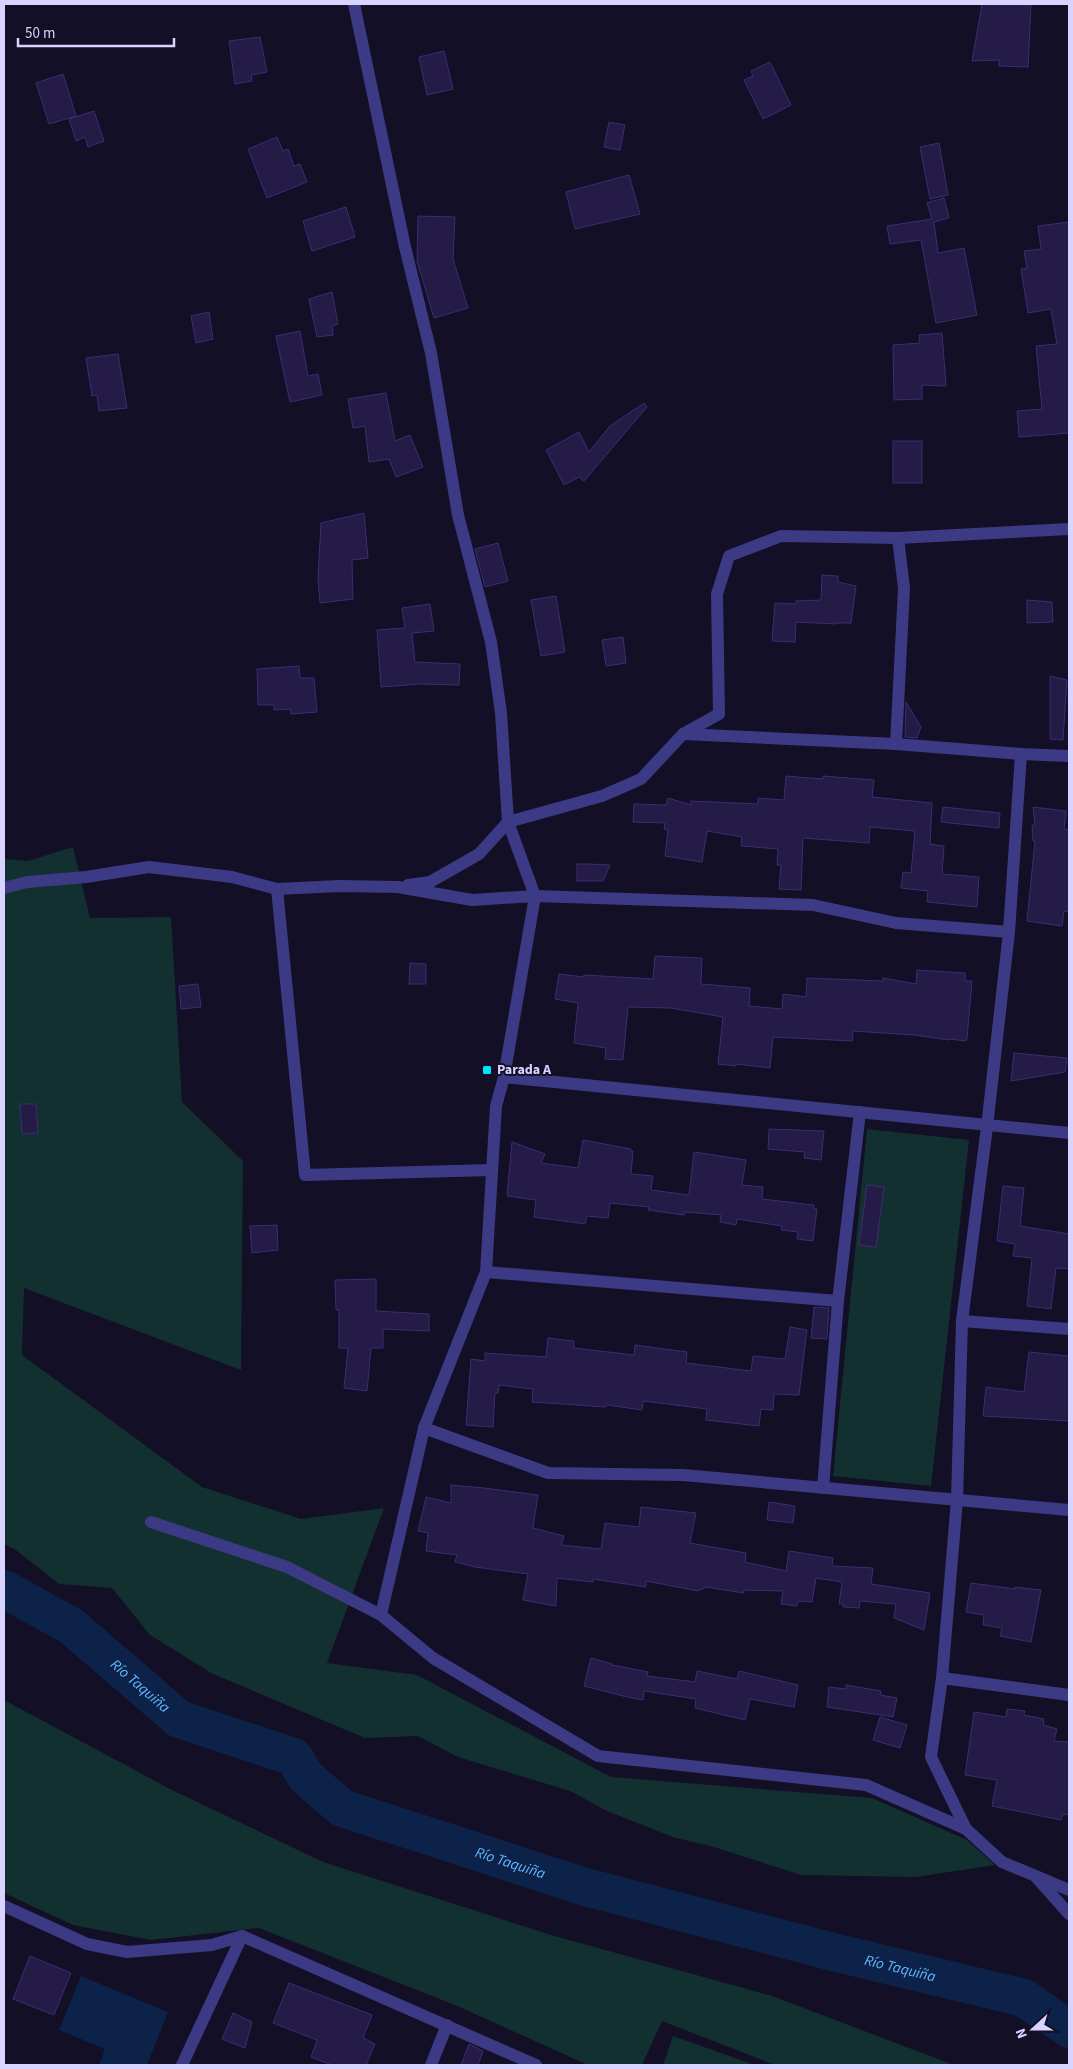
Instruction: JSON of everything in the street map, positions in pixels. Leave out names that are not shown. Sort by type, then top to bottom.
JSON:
[{"type":"street","points":[[354,4],[405,247],[431,352],[458,515],[491,642],[501,713],[508,822],[535,896],[504,1077],[496,1106],[486,1272],[424,1428],[381,1615]]},
{"type":"street","points":[[398,887],[430,882],[479,854],[508,822],[602,796],[641,779],[683,734],[719,714],[716,594],[729,556],[781,536],[898,538],[1069,530]]},
{"type":"street","points":[[896,744],[904,588],[898,538]]},
{"type":"street","points":[[683,734],[896,744],[1069,756]]},
{"type":"street","points":[[966,1829],[931,1758],[942,1678],[957,1500],[962,1321],[988,1126],[1009,932],[1021,754]]},
{"type":"street","points":[[4,888],[27,882],[86,877],[149,867],[232,877],[277,889],[339,886],[398,887],[472,900],[535,896],[814,905],[896,923],[1009,932]]},
{"type":"street","points":[[277,889],[305,1175],[492,1170]]},
{"type":"street","points":[[504,1077],[1069,1134]]},
{"type":"street","points":[[823,1488],[838,1301],[860,1112]]},
{"type":"street","points":[[486,1272],[838,1301]]},
{"type":"street","points":[[962,1321],[1069,1329]]},
{"type":"street","points":[[424,1428],[548,1473],[683,1475],[1069,1510]]},
{"type":"street","points":[[151,1522],[287,1567],[381,1615],[433,1658],[598,1756],[866,1786],[966,1829],[1002,1862],[1069,1890]]},
{"type":"street","points":[[942,1678],[1069,1695]]},
{"type":"street","points":[[1032,1874],[1069,1914]]},
{"type":"street","points":[[4,1906],[87,1944],[127,1952],[212,1945],[242,1936],[536,2065]]},
{"type":"street","points":[[182,2065],[242,1936]]},
{"type":"street","points":[[432,2065],[447,2025]]},
{"type":"green space","points":[[73,847],[90,918],[171,917],[182,1102],[243,1161],[241,1370],[24,1288],[22,1355],[202,1487],[301,1519],[384,1508],[327,1663],[417,1675],[611,1777],[872,1798],[967,1840],[995,1865],[916,1877],[801,1875],[714,1847],[673,1837],[607,1811],[570,1791],[458,1757],[418,1736],[365,1738],[213,1674],[150,1635],[112,1588],[59,1584],[16,1550],[4,1544],[4,859],[28,861]]},
{"type":"green space","points":[[867,1129],[969,1140],[931,1486],[833,1476]]},
{"type":"green space","points":[[4,1700],[172,1790],[323,1862],[551,1935],[772,1996],[954,2065],[775,2065],[662,2021],[642,2065],[588,2065],[455,2005],[259,1928],[151,1940],[73,1925],[4,1893]]},
{"type":"green space","points":[[673,2036],[755,2065],[663,2065]]},
{"type":"water","points":[[81,1976],[168,2012],[147,2065],[99,2065],[105,2049],[59,2030]]},
{"type":"building","points":[[982,4],[1031,4],[1028,67],[999,66],[999,60],[972,61]]},
{"type":"building","points":[[260,37],[267,72],[251,75],[252,81],[235,84],[229,41]]},
{"type":"building","points":[[444,51],[453,89],[427,95],[419,57]]},
{"type":"building","points":[[770,62],[791,105],[763,119],[744,80],[753,76],[751,71]]},
{"type":"building","points":[[63,74],[76,116],[49,124],[36,83]]},
{"type":"building","points":[[94,111],[104,141],[88,147],[85,137],[76,141],[69,119]]},
{"type":"building","points":[[609,122],[625,125],[620,150],[604,147]]},
{"type":"building","points":[[277,137],[283,151],[288,149],[294,166],[300,164],[307,182],[267,198],[248,149]]},
{"type":"building","points":[[939,143],[948,195],[930,199],[920,147]]},
{"type":"building","points":[[629,175],[640,214],[575,229],[566,192]]},
{"type":"building","points":[[944,198],[949,218],[934,222],[938,253],[964,248],[977,315],[936,323],[921,240],[890,244],[887,226],[932,219],[927,203]]},
{"type":"building","points":[[346,207],[355,237],[312,251],[303,221]]},
{"type":"building","points":[[418,216],[455,217],[453,259],[468,308],[434,318],[417,261]]},
{"type":"building","points":[[1069,222],[1069,433],[1019,437],[1017,411],[1042,409],[1036,346],[1057,344],[1051,309],[1028,313],[1021,269],[1027,268],[1024,251],[1041,249],[1038,226]]},
{"type":"building","points":[[332,292],[338,324],[332,326],[333,335],[317,337],[309,299]]},
{"type":"building","points":[[209,312],[213,339],[196,343],[191,316]]},
{"type":"building","points":[[300,331],[308,376],[318,374],[322,395],[290,402],[276,336]]},
{"type":"building","points":[[942,333],[946,386],[922,385],[922,399],[894,400],[893,345],[920,343],[919,335]]},
{"type":"building","points":[[118,354],[127,408],[99,411],[97,395],[92,396],[86,358]]},
{"type":"building","points":[[386,393],[395,441],[410,435],[423,467],[396,477],[389,459],[369,462],[365,426],[353,428],[348,399]]},
{"type":"building","points":[[644,403],[647,407],[584,481],[579,477],[564,485],[546,450],[579,432],[589,452],[610,426]]},
{"type":"building","points":[[893,441],[922,441],[922,483],[893,483]]},
{"type":"building","points":[[364,513],[368,558],[352,560],[353,599],[320,603],[318,578],[321,523]]},
{"type":"building","points":[[498,543],[508,581],[485,587],[475,549]]},
{"type":"building","points":[[822,575],[838,576],[838,582],[856,586],[851,623],[796,622],[795,642],[772,641],[775,603],[796,604],[796,601],[821,600]]},
{"type":"building","points":[[556,596],[565,652],[541,656],[531,600]]},
{"type":"building","points":[[1027,600],[1052,602],[1053,622],[1027,623]]},
{"type":"building","points":[[430,604],[434,631],[412,633],[415,662],[460,664],[459,685],[421,684],[381,687],[377,630],[405,628],[402,608]]},
{"type":"building","points":[[623,637],[626,663],[606,666],[602,640]]},
{"type":"building","points":[[299,666],[300,678],[314,678],[317,712],[291,714],[290,709],[274,710],[274,705],[258,705],[257,669]]},
{"type":"building","points":[[1050,676],[1067,680],[1063,740],[1050,739]]},
{"type":"building","points":[[906,702],[921,727],[917,738],[905,737]]},
{"type":"building","points":[[786,776],[823,779],[823,776],[874,780],[872,797],[932,803],[930,844],[944,846],[942,874],[979,877],[977,907],[927,902],[928,891],[901,888],[903,872],[911,873],[915,831],[870,827],[869,843],[803,838],[801,890],[779,889],[781,865],[777,865],[778,849],[741,846],[742,837],[707,831],[702,862],[665,856],[668,830],[664,829],[665,823],[633,822],[634,804],[666,805],[668,798],[691,805],[691,801],[758,804],[758,798],[784,800]]},
{"type":"building","points":[[943,807],[1000,813],[999,828],[941,822]]},
{"type":"building","points":[[1033,807],[1066,811],[1064,829],[1069,830],[1069,912],[1064,911],[1062,926],[1027,921],[1035,841],[1033,841],[1032,825],[1035,825]]},
{"type":"building","points":[[577,864],[610,865],[603,881],[577,881]]},
{"type":"building","points":[[655,956],[702,958],[701,984],[750,988],[749,1006],[782,1009],[783,994],[806,997],[807,978],[883,981],[883,978],[916,984],[917,970],[965,973],[965,981],[972,981],[967,1039],[966,1041],[949,1040],[914,1035],[853,1031],[852,1041],[773,1037],[770,1068],[736,1064],[736,1066],[718,1064],[723,1017],[671,1008],[628,1007],[623,1060],[605,1059],[606,1048],[574,1043],[578,1003],[555,999],[559,974],[584,977],[584,975],[653,979]]},
{"type":"building","points":[[410,963],[426,964],[426,984],[409,984]]},
{"type":"building","points":[[198,984],[201,1007],[181,1009],[179,986]]},
{"type":"building","points":[[1014,1053],[1067,1058],[1065,1072],[1011,1081]]},
{"type":"building","points":[[20,1104],[36,1104],[38,1133],[22,1134]]},
{"type":"building","points":[[769,1129],[824,1131],[821,1160],[804,1158],[805,1152],[768,1149]]},
{"type":"building","points":[[583,1140],[631,1149],[633,1151],[631,1174],[653,1176],[651,1190],[689,1195],[694,1152],[746,1160],[742,1185],[763,1187],[762,1199],[814,1205],[814,1209],[817,1209],[813,1241],[797,1239],[798,1232],[781,1230],[782,1226],[737,1219],[736,1225],[720,1222],[721,1215],[685,1212],[684,1215],[648,1210],[649,1207],[610,1203],[608,1218],[587,1216],[585,1224],[534,1217],[536,1200],[507,1196],[512,1142],[545,1154],[541,1163],[578,1168]]},
{"type":"building","points":[[867,1185],[884,1187],[876,1247],[859,1245]]},
{"type":"building","points":[[1003,1186],[1024,1188],[1020,1226],[1069,1234],[1069,1269],[1056,1268],[1051,1309],[1027,1306],[1032,1258],[1013,1256],[1015,1244],[997,1241]]},
{"type":"building","points":[[277,1225],[278,1250],[252,1253],[250,1226]]},
{"type":"building","points":[[376,1279],[376,1311],[429,1314],[429,1331],[383,1329],[383,1348],[371,1348],[367,1391],[344,1388],[348,1348],[339,1348],[339,1310],[336,1310],[335,1280]]},
{"type":"building","points":[[814,1307],[829,1308],[827,1339],[811,1338]]},
{"type":"building","points":[[790,1327],[807,1330],[799,1395],[774,1394],[773,1410],[761,1409],[759,1426],[706,1420],[707,1409],[643,1401],[642,1410],[607,1405],[606,1407],[532,1402],[533,1389],[499,1385],[498,1393],[495,1393],[493,1427],[466,1425],[471,1359],[485,1361],[485,1353],[546,1357],[548,1338],[574,1341],[574,1348],[634,1355],[635,1345],[687,1352],[686,1363],[751,1371],[753,1356],[785,1359]]},
{"type":"building","points":[[1029,1352],[1069,1356],[1069,1421],[983,1416],[986,1387],[1024,1392]]},
{"type":"building","points":[[451,1485],[538,1495],[533,1528],[564,1536],[561,1545],[601,1549],[605,1523],[639,1527],[641,1507],[696,1513],[690,1543],[746,1553],[745,1562],[786,1571],[789,1551],[833,1558],[832,1566],[873,1568],[871,1584],[930,1593],[924,1630],[894,1618],[896,1604],[860,1601],[859,1608],[843,1607],[843,1604],[839,1604],[842,1582],[816,1578],[812,1602],[798,1601],[797,1606],[781,1604],[783,1591],[744,1590],[744,1593],[706,1587],[698,1591],[646,1581],[646,1587],[593,1579],[593,1582],[557,1578],[556,1606],[523,1600],[528,1574],[475,1567],[455,1562],[457,1555],[426,1551],[428,1533],[418,1531],[426,1497],[451,1503]]},
{"type":"building","points":[[769,1502],[795,1506],[793,1523],[767,1520]]},
{"type":"building","points":[[971,1583],[1015,1589],[1015,1587],[1041,1590],[1031,1642],[1000,1636],[1002,1628],[983,1625],[984,1615],[966,1612]]},
{"type":"building","points":[[591,1658],[612,1665],[648,1672],[647,1676],[695,1682],[697,1671],[737,1679],[739,1671],[798,1685],[794,1707],[750,1699],[745,1720],[695,1708],[696,1699],[644,1691],[643,1700],[627,1697],[584,1686]]},
{"type":"building","points":[[846,1685],[881,1691],[880,1695],[897,1698],[893,1717],[827,1707],[829,1687],[846,1689]]},
{"type":"building","points":[[1007,1709],[1025,1711],[1024,1715],[1044,1719],[1043,1725],[1057,1729],[1054,1741],[1069,1742],[1069,1815],[1063,1814],[1061,1820],[992,1806],[997,1780],[965,1775],[974,1712],[1006,1717]]},
{"type":"building","points":[[880,1717],[907,1725],[900,1748],[873,1740]]},
{"type":"building","points":[[30,1956],[71,1973],[54,2015],[13,1999]]},
{"type":"building","points":[[289,1983],[372,2015],[363,2038],[375,2044],[366,2065],[332,2065],[311,2057],[317,2040],[273,2023]]},
{"type":"building","points":[[233,2013],[252,2022],[245,2048],[222,2039]]},
{"type":"building","points":[[469,2044],[483,2051],[478,2065],[461,2065]]},
{"type":"waterway","name":"Río Taquiña","points":[[4,1589],[71,1626],[179,1719],[294,1757],[306,1777],[342,1808],[582,1886],[833,1952],[1024,1998],[1069,2029]]},
{"type":"place","name":"Parada A","points":[[487,1070]]}]
